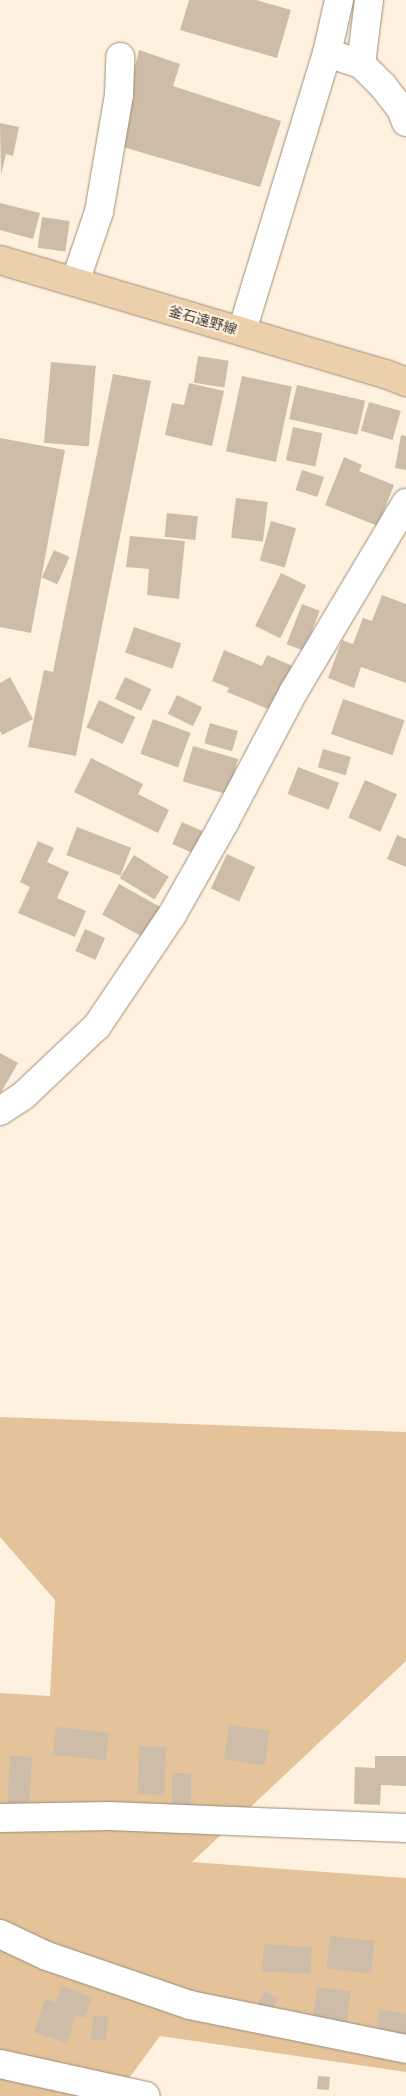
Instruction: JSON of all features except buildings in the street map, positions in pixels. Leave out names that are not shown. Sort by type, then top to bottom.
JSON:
[{"type":"main road","name":"釜石遠野線","points":[[0,260],[386,374],[406,382]]},
{"type":"street","points":[[242,331],[327,53],[339,0]]},
{"type":"street","points":[[361,64],[369,0]]},
{"type":"street","points":[[327,53],[361,64],[383,86],[401,109],[406,122]]},
{"type":"street","points":[[75,282],[99,212],[119,95],[120,57]]},
{"type":"street","points":[[0,1111],[23,1096],[97,1026],[172,915],[224,823],[294,691],[406,503]]},
{"type":"street","points":[[0,1818],[110,1816],[406,1828]]},
{"type":"street","points":[[0,1934],[47,1956],[190,2005],[406,2049]]},
{"type":"street","points":[[0,2064],[146,2096]]},
{"type":"shaded area","points":[[0,1417],[406,1432],[406,1661],[192,1862],[406,1878],[406,2072],[160,2036],[116,2096],[0,2096],[0,1693],[50,1696],[55,1600],[0,1537]]}]
